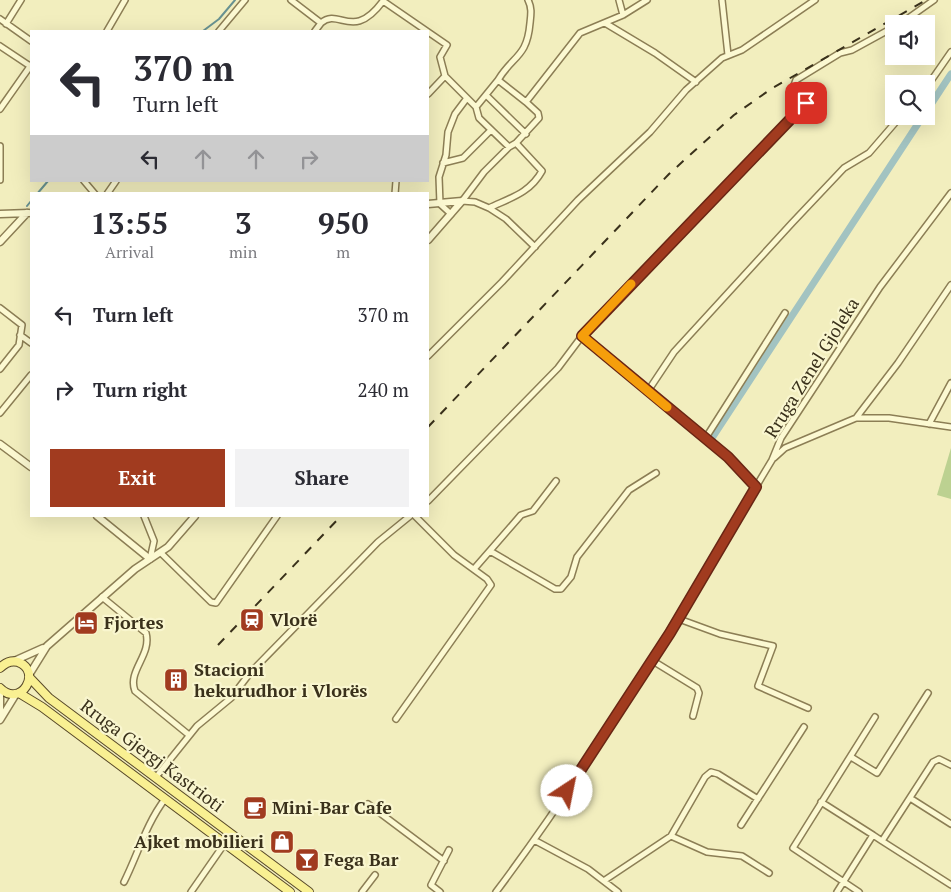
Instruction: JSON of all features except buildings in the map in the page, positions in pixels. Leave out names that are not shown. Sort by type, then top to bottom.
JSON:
[{"type":"main road","points":[[0,668],[7,661]]},
{"type":"main road","name":"Rruga Gjergj Kastrioti","points":[[7,661],[23,665],[29,676],[49,698],[309,892]]},
{"type":"main road","points":[[18,693],[26,687],[29,676]]},
{"type":"main road","name":"Rruga Gjergj Kastrioti","points":[[0,689],[9,694],[18,693],[42,707],[290,892]]},
{"type":"street","points":[[6,24],[21,0]]},
{"type":"street","points":[[108,30],[125,0]]},
{"type":"street","points":[[220,30],[245,0]]},
{"type":"street","points":[[291,0],[321,23]]},
{"type":"street","points":[[316,30],[321,23],[329,19],[360,22],[370,17],[383,0],[426,30]]},
{"type":"street","points":[[509,146],[476,115],[476,107],[520,56],[527,45],[532,12],[528,0]]},
{"type":"street","points":[[619,0],[622,15]]},
{"type":"street","points":[[526,102],[576,37],[622,15],[647,0]]},
{"type":"street","points":[[722,0],[728,55]]},
{"type":"street","points":[[429,355],[535,247],[578,200],[650,132],[696,82],[728,55],[742,50],[815,0]]},
{"type":"street","points":[[913,15],[934,0]]},
{"type":"street","points":[[0,20],[30,40]]},
{"type":"street","points":[[605,23],[655,53],[696,82]]},
{"type":"street","points":[[429,32],[447,45],[440,61],[445,76],[476,107]]},
{"type":"street","points":[[429,500],[558,368],[582,336],[806,103],[793,88],[796,80],[840,53],[852,50],[885,32]]},
{"type":"street","points":[[0,46],[30,64]]},
{"type":"street","points":[[935,75],[951,52]]},
{"type":"street","points":[[0,108],[30,66]]},
{"type":"street","points":[[429,93],[445,76]]},
{"type":"street","points":[[429,239],[484,172],[509,146],[516,143],[538,121],[540,116],[526,102],[498,80]]},
{"type":"street","points":[[486,96],[526,134]]},
{"type":"street","points":[[450,214],[440,204],[439,177],[450,123],[467,98]]},
{"type":"street","points":[[648,391],[674,352],[815,198],[844,168],[869,153],[893,125]]},
{"type":"street","points":[[443,163],[463,158],[491,130]]},
{"type":"street","points":[[490,208],[522,193],[536,182],[542,171],[516,143]]},
{"type":"street","points":[[0,146],[0,180]]},
{"type":"street","points":[[85,182],[93,192]]},
{"type":"street","name":"Rruga Zenel Gjoleka","points":[[496,892],[534,840],[653,661],[772,460],[781,438],[862,313],[951,194]]},
{"type":"street","points":[[429,204],[462,201],[474,202],[490,208],[506,219],[535,247]]},
{"type":"street","points":[[0,214],[29,213]]},
{"type":"street","points":[[0,242],[29,213]]},
{"type":"street","points":[[856,418],[894,368],[951,286]]},
{"type":"street","points":[[0,308],[22,326],[19,345],[0,369]]},
{"type":"street","points":[[705,439],[785,313]]},
{"type":"street","points":[[20,335],[30,343]]},
{"type":"street","points":[[582,336],[735,462],[756,487]]},
{"type":"street","points":[[1,410],[30,376]]},
{"type":"street","points":[[929,424],[951,383]]},
{"type":"street","points":[[772,460],[785,448],[856,418],[889,418],[951,427]]},
{"type":"street","points":[[0,444],[30,466]]},
{"type":"street","points":[[490,551],[555,588],[561,589],[571,577],[577,557],[629,490],[656,473]]},
{"type":"street","points":[[474,570],[521,515],[533,511],[556,481]]},
{"type":"street","points":[[98,517],[150,559]]},
{"type":"street","points":[[144,517],[154,541],[150,559]]},
{"type":"street","points":[[29,676],[47,646],[102,597],[174,542],[194,517]]},
{"type":"street","points":[[161,553],[211,602],[216,603],[276,517]]},
{"type":"street","points":[[156,778],[189,735],[204,719],[231,698],[250,673],[378,542],[409,517]]},
{"type":"street","points":[[396,719],[489,588],[490,582],[446,548],[416,517]]},
{"type":"street","points":[[102,597],[146,634],[146,650],[134,678],[135,691],[189,735]]},
{"type":"street","points":[[679,619],[720,634],[773,646],[758,686],[808,708]]},
{"type":"street","points":[[7,661],[47,646]]},
{"type":"street","points":[[653,661],[697,688],[699,693],[693,716]]},
{"type":"street","points":[[0,689],[0,719]]},
{"type":"street","points":[[0,719],[18,693]]},
{"type":"street","points":[[850,757],[877,773],[928,693]]},
{"type":"street","points":[[860,892],[793,848],[875,718]]},
{"type":"street","points":[[741,826],[804,727]]},
{"type":"street","points":[[882,841],[936,760],[943,760],[951,765]]},
{"type":"street","points":[[605,880],[670,836],[705,777],[711,772],[718,774],[758,799]]},
{"type":"street","points":[[910,798],[951,824]]},
{"type":"street","points":[[124,882],[150,822],[165,799]]},
{"type":"street","points":[[821,802],[951,885]]},
{"type":"street","points":[[368,804],[444,861]]},
{"type":"street","points":[[837,892],[873,835]]},
{"type":"street","points":[[670,836],[707,852],[742,856],[769,872]]},
{"type":"street","points":[[534,840],[605,880],[618,892]]},
{"type":"street","points":[[191,892],[225,843]]},
{"type":"street","points":[[440,892],[431,885],[449,850]]},
{"type":"street","points":[[362,892],[375,875]]},
{"type":"green space","points":[[951,448],[951,499],[937,495]]},
{"type":"waterway","points":[[204,30],[219,19],[235,0]]},
{"type":"waterway","points":[[935,98],[951,74]]},
{"type":"waterway","points":[[712,438],[917,125]]},
{"type":"waterway","points":[[39,192],[47,182]]},
{"type":"waterway","points":[[27,206],[30,202]]},
{"type":"railway","points":[[429,426],[669,174],[734,115],[771,89],[926,0]]},
{"type":"railway","points":[[218,645],[340,517]]},
{"type":"slow traffic","points":[[631,284],[582,336],[667,407]]},
{"type":"place","name":"Vlorë","points":[[252,620]]},
{"type":"place","name":"Fjortes","points":[[86,623]]},
{"type":"place","name":"Stacioni hekurudhor i Vlorës","points":[[176,680]]},
{"type":"place","name":"Mini-Bar Cafe","points":[[255,808]]},
{"type":"place","name":"Ajket mobilieri","points":[[282,842]]},
{"type":"place","name":"Fega Bar","points":[[307,860]]},
{"type":"route","points":[[567,791],[670,633],[756,487],[735,462],[582,336],[806,103]]}]
